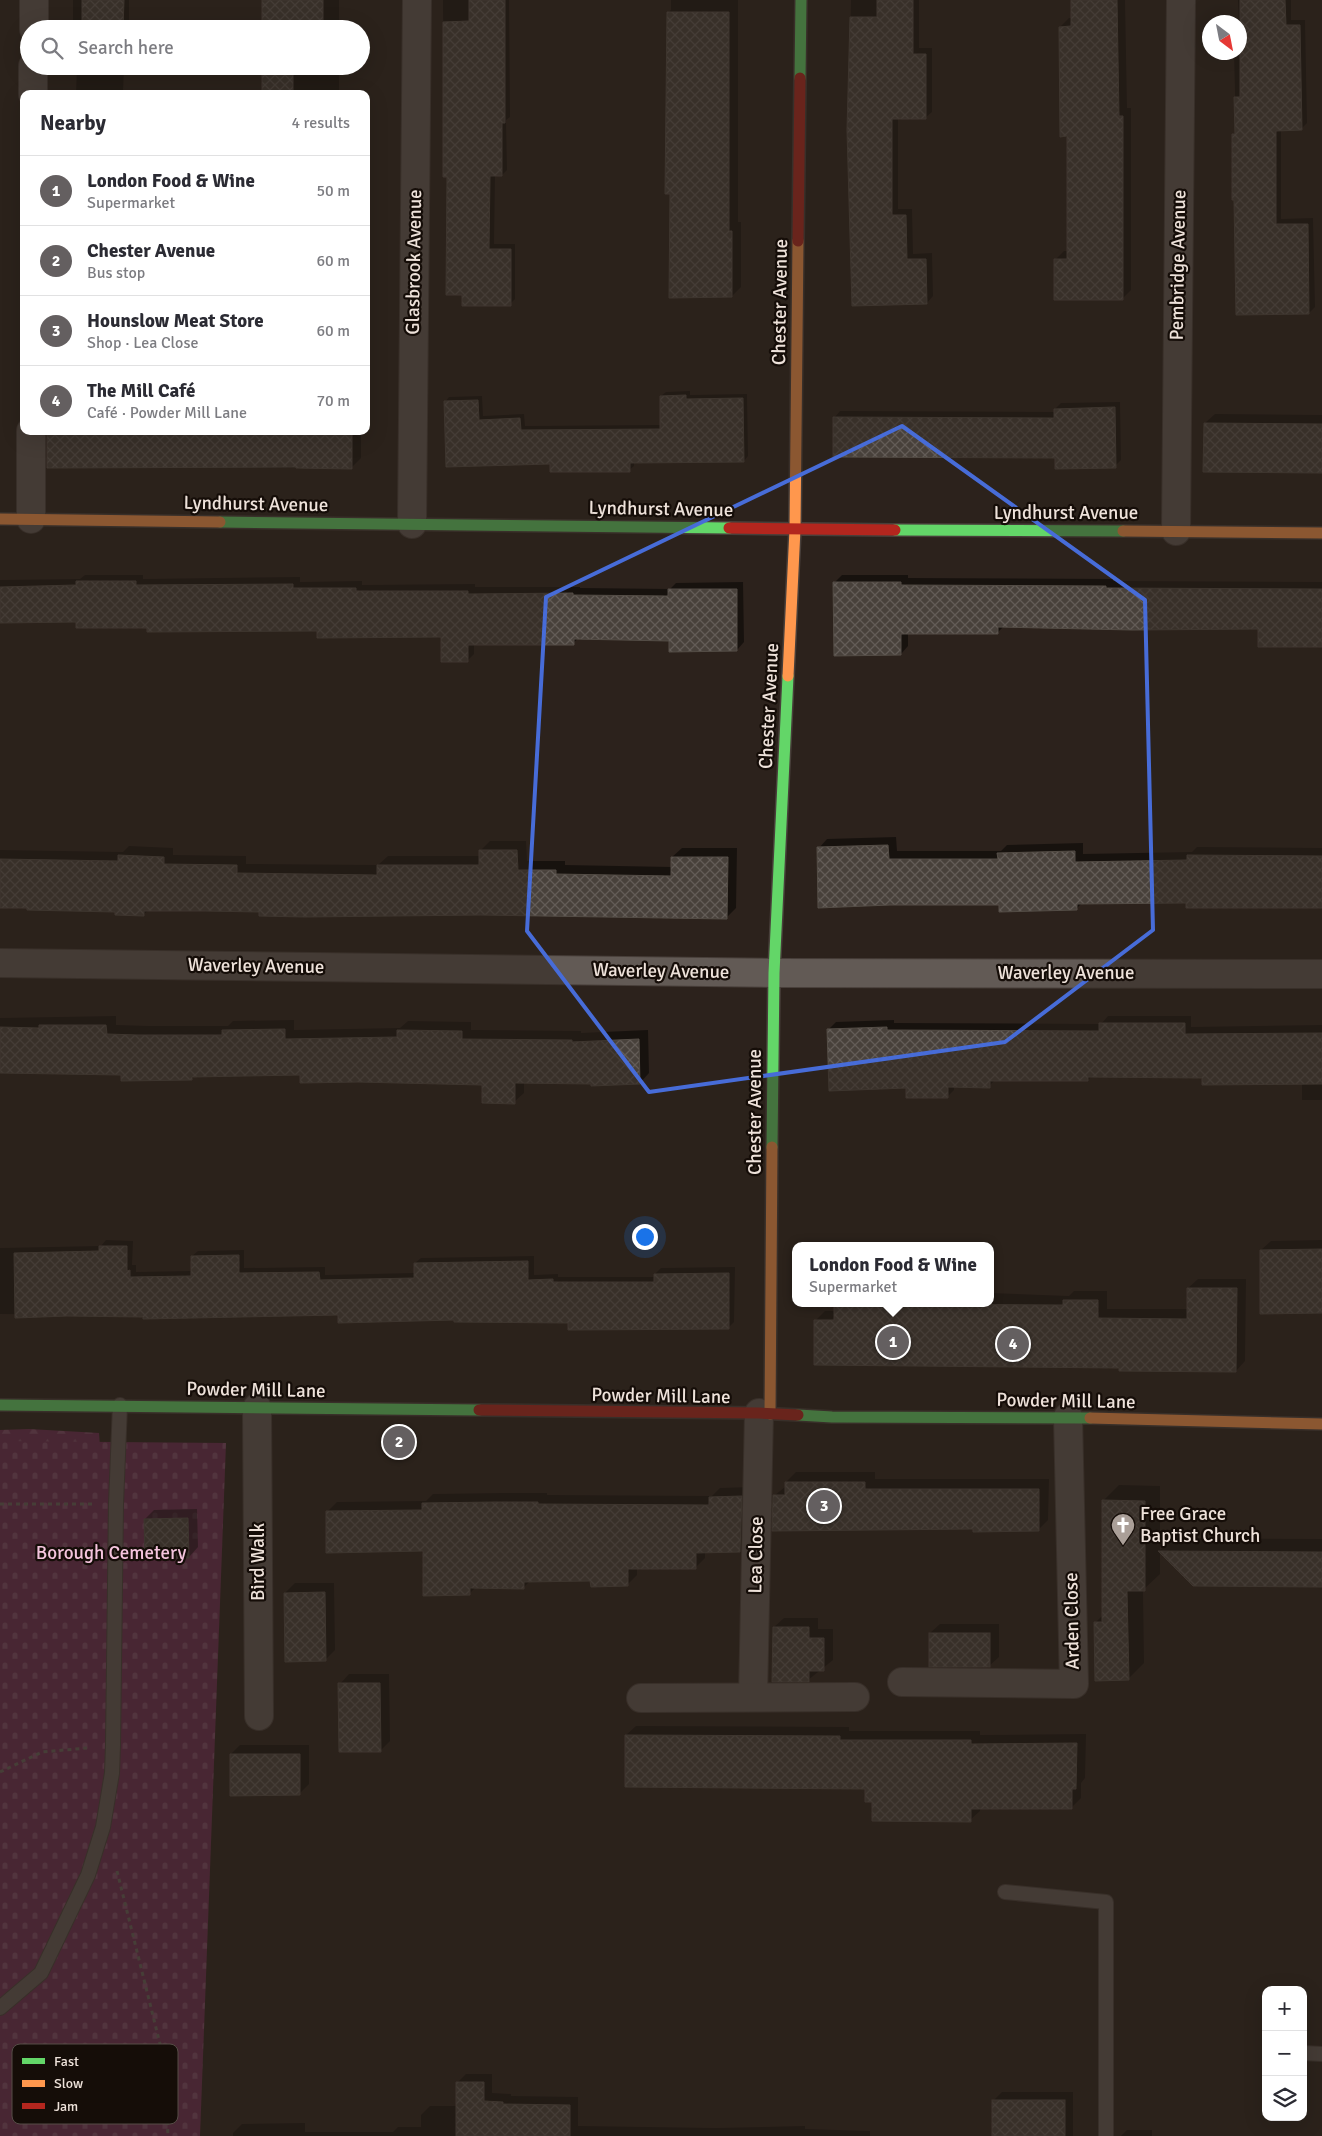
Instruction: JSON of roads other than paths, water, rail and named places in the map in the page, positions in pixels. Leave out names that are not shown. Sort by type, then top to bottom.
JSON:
[{"type":"street","points":[[34,0],[34,20]]},
{"type":"street","name":"Glasbrook Avenue","points":[[412,524],[417,0]]},
{"type":"street","name":"Chester Avenue","points":[[765,1414],[774,973],[795,529],[801,0]]},
{"type":"street","name":"Pembridge Avenue","points":[[1176,531],[1181,0]]},
{"type":"street","points":[[33,90],[34,75]]},
{"type":"street","points":[[31,435],[31,519]]},
{"type":"street","name":"Lyndhurst Avenue","points":[[0,519],[795,529],[1322,532]]},
{"type":"street","name":"Waverley Avenue","points":[[0,963],[774,973],[1322,974]]},
{"type":"street","name":"Powder Mill Lane","points":[[0,1405],[765,1414],[832,1417],[1068,1417],[1322,1424]]},
{"type":"street","name":"Bird Walk","points":[[257,1408],[259,1716]]},
{"type":"street","name":"Lea Close","points":[[753,1697],[765,1414]]},
{"type":"street","name":"Arden Close","points":[[902,1682],[1074,1684],[1068,1417]]},
{"type":"street","points":[[641,1698],[855,1697]]},
{"type":"lane","points":[[0,2008],[41,1973],[88,1875],[104,1827],[112,1773],[116,1504],[120,1406]]},
{"type":"lane","points":[[1005,1892],[1106,1902],[1106,2136]]},
{"type":"lane","points":[[1307,2054],[1322,2054]]},
{"type":"place","name":"London Food & Wine","points":[[893,1342]]},
{"type":"place","name":"The Mill Café","points":[[1013,1344]]},
{"type":"place","name":"Chester Avenue","points":[[399,1442]]},
{"type":"place","name":"Hounslow Meat Store","points":[[824,1506]]},
{"type":"place","name":"Free Grace Baptist Church","points":[[1123,1546]]},
{"type":"park label","name":"Borough Cemetery","points":[[111,1553]]}]
